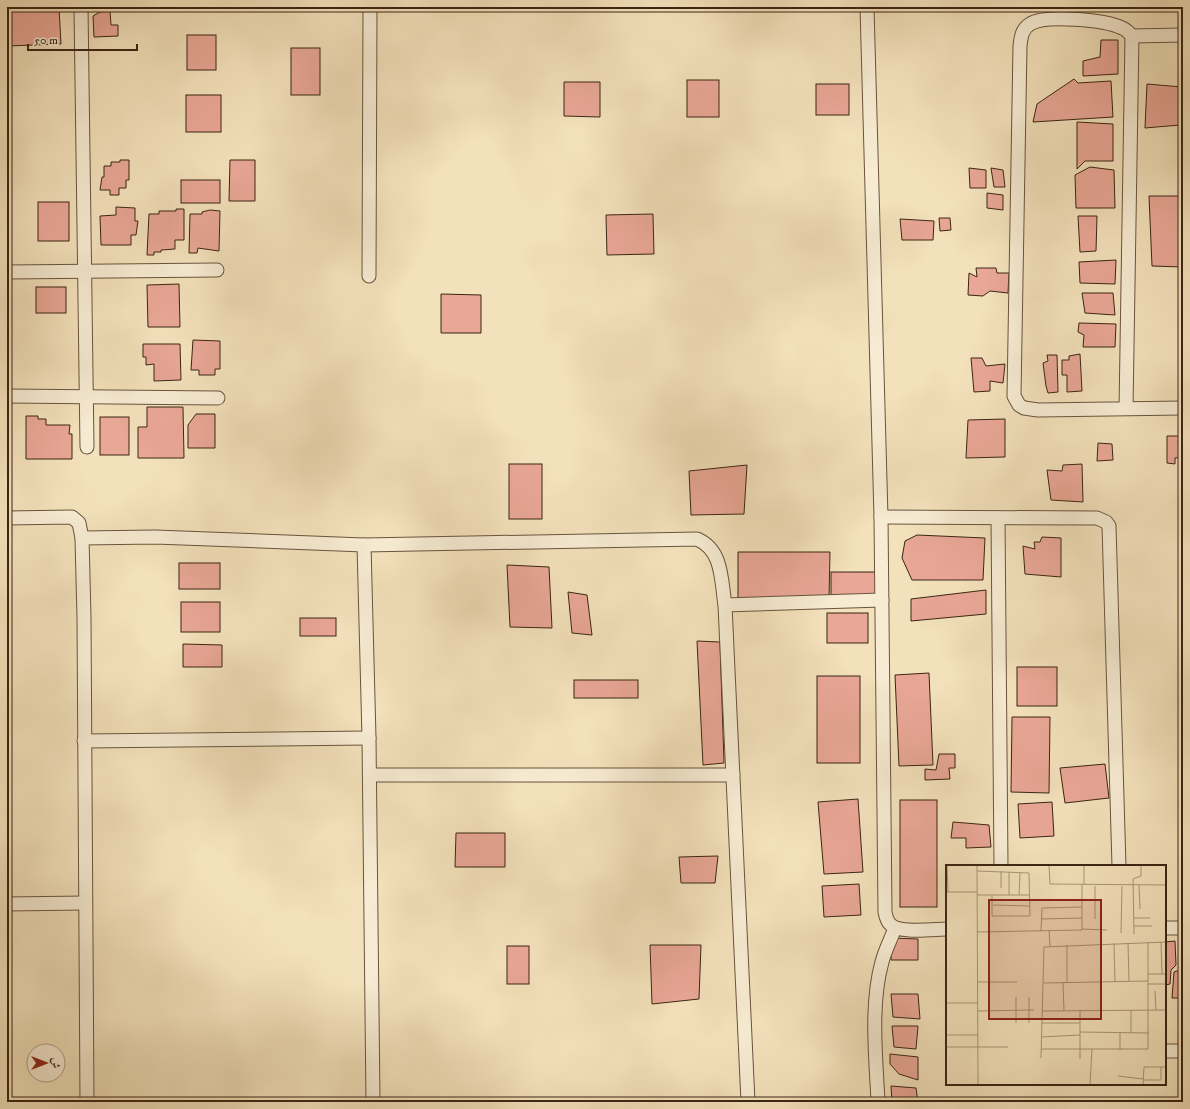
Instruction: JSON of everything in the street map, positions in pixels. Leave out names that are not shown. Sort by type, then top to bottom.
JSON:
[{"type":"street","points":[[82,7],[87,447]]},
{"type":"street","points":[[370,7],[370,276]]},
{"type":"street","points":[[867,7],[881,517],[885,912],[890,926],[902,930],[946,929]]},
{"type":"street","points":[[1183,35],[1132,36],[1122,28],[1109,24],[1065,19],[1044,20],[1031,23],[1024,30],[1020,46],[1014,396],[1019,405],[1028,409],[1183,408]]},
{"type":"street","points":[[1126,409],[1132,36]]},
{"type":"street","points":[[7,272],[217,270]]},
{"type":"street","points":[[7,396],[218,398]]},
{"type":"street","points":[[7,518],[72,517],[79,523],[82,538],[84,618],[87,1102]]},
{"type":"street","points":[[881,517],[1097,518],[1106,522],[1109,526],[1118,865]]},
{"type":"street","points":[[998,518],[1001,865]]},
{"type":"street","points":[[82,538],[155,537],[364,546],[697,539],[706,543],[718,560],[725,605],[748,1102]]},
{"type":"street","points":[[364,546],[370,738],[373,1102]]},
{"type":"street","points":[[725,605],[882,600]]},
{"type":"street","points":[[84,741],[370,738]]},
{"type":"street","points":[[370,775],[733,775]]},
{"type":"street","points":[[7,904],[85,903]]},
{"type":"street","points":[[878,1102],[875,1044],[876,997],[882,962],[895,928]]},
{"type":"street","points":[[1166,928],[1183,928]]},
{"type":"street","points":[[1166,1051],[1183,1051]]},
{"type":"building","points":[[7,7],[59,7],[61,44],[7,46]]},
{"type":"building","points":[[110,11],[111,25],[118,25],[118,36],[94,37],[93,16],[100,12]]},
{"type":"building","points":[[187,35],[216,35],[216,70],[187,70]]},
{"type":"building","points":[[1101,40],[1118,40],[1118,74],[1083,76],[1083,61],[1100,57]]},
{"type":"building","points":[[291,48],[320,48],[320,95],[291,95]]},
{"type":"building","points":[[1074,79],[1078,83],[1111,81],[1113,117],[1033,122],[1037,104]]},
{"type":"building","points":[[687,80],[719,80],[719,117],[687,117]]},
{"type":"building","points":[[564,82],[600,82],[600,117],[564,116]]},
{"type":"building","points":[[816,84],[849,84],[849,115],[816,115]]},
{"type":"building","points":[[1147,84],[1182,87],[1180,125],[1145,128]]},
{"type":"building","points":[[186,95],[221,95],[221,132],[186,132]]},
{"type":"building","points":[[1077,122],[1113,124],[1113,161],[1085,161],[1077,169]]},
{"type":"building","points":[[120,160],[129,160],[129,180],[126,180],[126,188],[119,188],[119,195],[110,195],[110,190],[100,190],[102,177],[104,177],[104,166],[111,166],[111,162],[120,162]]},
{"type":"building","points":[[230,160],[255,160],[255,201],[229,201]]},
{"type":"building","points":[[1090,167],[1114,170],[1115,208],[1076,208],[1075,175]]},
{"type":"building","points":[[969,168],[986,170],[986,188],[970,188]]},
{"type":"building","points":[[991,168],[1003,170],[1005,187],[994,187]]},
{"type":"building","points":[[181,180],[220,180],[220,203],[181,203]]},
{"type":"building","points":[[987,193],[1003,195],[1003,210],[987,208]]},
{"type":"building","points":[[1149,196],[1183,196],[1183,267],[1152,266]]},
{"type":"building","points":[[38,202],[69,202],[69,241],[38,241]]},
{"type":"building","points":[[116,207],[135,208],[135,221],[138,221],[136,235],[131,235],[131,245],[101,245],[100,216],[116,215]]},
{"type":"building","points":[[176,209],[184,209],[184,240],[175,240],[175,249],[161,250],[161,252],[154,252],[154,255],[147,255],[149,214],[159,214],[159,211],[176,211]]},
{"type":"building","points":[[210,210],[220,211],[219,251],[198,248],[197,253],[189,253],[190,214],[202,214],[202,212]]},
{"type":"building","points":[[653,214],[654,254],[607,255],[606,215]]},
{"type":"building","points":[[1078,216],[1097,216],[1096,251],[1080,252]]},
{"type":"building","points":[[939,218],[950,218],[951,230],[940,231]]},
{"type":"building","points":[[900,219],[934,221],[933,240],[902,240]]},
{"type":"building","points":[[1116,260],[1115,284],[1080,283],[1079,262]]},
{"type":"building","points":[[976,268],[996,268],[997,273],[1009,273],[1008,293],[990,291],[983,296],[968,295],[969,273],[977,277]]},
{"type":"building","points":[[179,284],[180,327],[148,327],[147,285]]},
{"type":"building","points":[[36,287],[66,287],[66,313],[36,313]]},
{"type":"building","points":[[1082,293],[1113,293],[1115,315],[1085,313]]},
{"type":"building","points":[[441,294],[481,295],[481,333],[441,333]]},
{"type":"building","points":[[1079,323],[1116,324],[1115,347],[1083,347],[1084,335],[1078,332]]},
{"type":"building","points":[[193,340],[220,341],[220,369],[215,369],[215,375],[199,375],[199,370],[191,370]]},
{"type":"building","points":[[143,344],[180,344],[181,380],[154,381],[154,364],[146,365],[146,357],[143,357]]},
{"type":"building","points":[[1080,354],[1082,391],[1067,392],[1067,375],[1062,375],[1062,360],[1069,360],[1069,356]]},
{"type":"building","points":[[1047,355],[1057,355],[1058,392],[1048,393],[1043,363],[1048,361]]},
{"type":"building","points":[[971,358],[982,358],[986,366],[1005,364],[1003,383],[990,381],[990,391],[974,392]]},
{"type":"building","points":[[147,407],[183,407],[184,458],[138,458],[138,427],[147,427]]},
{"type":"building","points":[[196,414],[215,414],[215,448],[188,448],[188,425]]},
{"type":"building","points":[[26,416],[38,416],[38,419],[46,419],[46,425],[70,425],[69,434],[72,434],[72,459],[26,459]]},
{"type":"building","points":[[100,417],[129,417],[129,455],[100,455]]},
{"type":"building","points":[[1005,419],[1005,457],[966,458],[968,420]]},
{"type":"building","points":[[1167,436],[1183,436],[1183,441],[1178,441],[1179,445],[1183,445],[1183,457],[1175,458],[1175,464],[1167,463]]},
{"type":"building","points":[[1098,443],[1112,444],[1113,460],[1097,461]]},
{"type":"building","points":[[509,464],[542,464],[542,519],[509,519]]},
{"type":"building","points":[[1082,464],[1083,502],[1051,500],[1047,470],[1062,471],[1063,465]]},
{"type":"building","points":[[747,465],[744,514],[691,515],[689,471]]},
{"type":"building","points":[[917,535],[985,538],[983,580],[912,580],[902,558],[905,541]]},
{"type":"building","points":[[1042,537],[1061,538],[1061,577],[1025,574],[1023,546],[1035,549],[1034,542],[1040,542]]},
{"type":"building","points":[[738,552],[830,552],[829,600],[738,600]]},
{"type":"building","points":[[179,563],[220,563],[220,589],[179,589]]},
{"type":"building","points":[[507,565],[549,567],[552,628],[510,627]]},
{"type":"building","points":[[831,572],[880,572],[880,599],[831,599]]},
{"type":"building","points":[[986,590],[986,614],[911,621],[911,599]]},
{"type":"building","points":[[568,592],[587,595],[592,635],[572,633]]},
{"type":"building","points":[[181,602],[220,602],[220,632],[181,632]]},
{"type":"building","points":[[827,613],[868,613],[868,643],[827,643]]},
{"type":"building","points":[[300,618],[336,618],[336,636],[300,636]]},
{"type":"building","points":[[697,641],[720,642],[724,763],[703,765]]},
{"type":"building","points":[[183,644],[222,645],[222,667],[183,667]]},
{"type":"building","points":[[1017,667],[1057,667],[1057,706],[1017,706]]},
{"type":"building","points":[[929,673],[933,765],[899,766],[895,675]]},
{"type":"building","points":[[817,676],[860,676],[860,763],[817,763]]},
{"type":"building","points":[[574,680],[638,680],[638,698],[574,698]]},
{"type":"building","points":[[1012,717],[1050,717],[1049,793],[1011,792]]},
{"type":"building","points":[[939,754],[955,754],[955,768],[949,768],[950,779],[925,780],[925,769],[936,770]]},
{"type":"building","points":[[1105,764],[1109,798],[1065,803],[1060,768]]},
{"type":"building","points":[[858,799],[863,872],[824,874],[818,802]]},
{"type":"building","points":[[900,800],[937,800],[937,907],[900,907]]},
{"type":"building","points":[[1052,802],[1054,836],[1020,838],[1018,804]]},
{"type":"building","points":[[953,822],[989,825],[991,847],[966,848],[966,838],[951,838]]},
{"type":"building","points":[[456,833],[505,833],[505,867],[455,867]]},
{"type":"building","points":[[718,856],[715,883],[681,883],[679,857]]},
{"type":"building","points":[[859,884],[861,915],[824,917],[822,886]]},
{"type":"building","points":[[891,938],[918,939],[918,960],[891,960]]},
{"type":"building","points":[[1175,941],[1176,965],[1171,970],[1170,984],[1166,985],[1166,942]]},
{"type":"building","points":[[650,945],[701,945],[699,999],[652,1004]]},
{"type":"building","points":[[507,946],[529,946],[529,984],[507,984]]},
{"type":"building","points":[[1183,969],[1183,998],[1172,998],[1174,972]]},
{"type":"building","points":[[891,994],[918,994],[920,1019],[893,1017]]},
{"type":"building","points":[[892,1026],[918,1026],[916,1049],[894,1047]]},
{"type":"building","points":[[890,1054],[918,1057],[918,1080],[899,1074],[890,1064]]},
{"type":"building","points":[[891,1086],[916,1088],[918,1102],[892,1102]]}]
